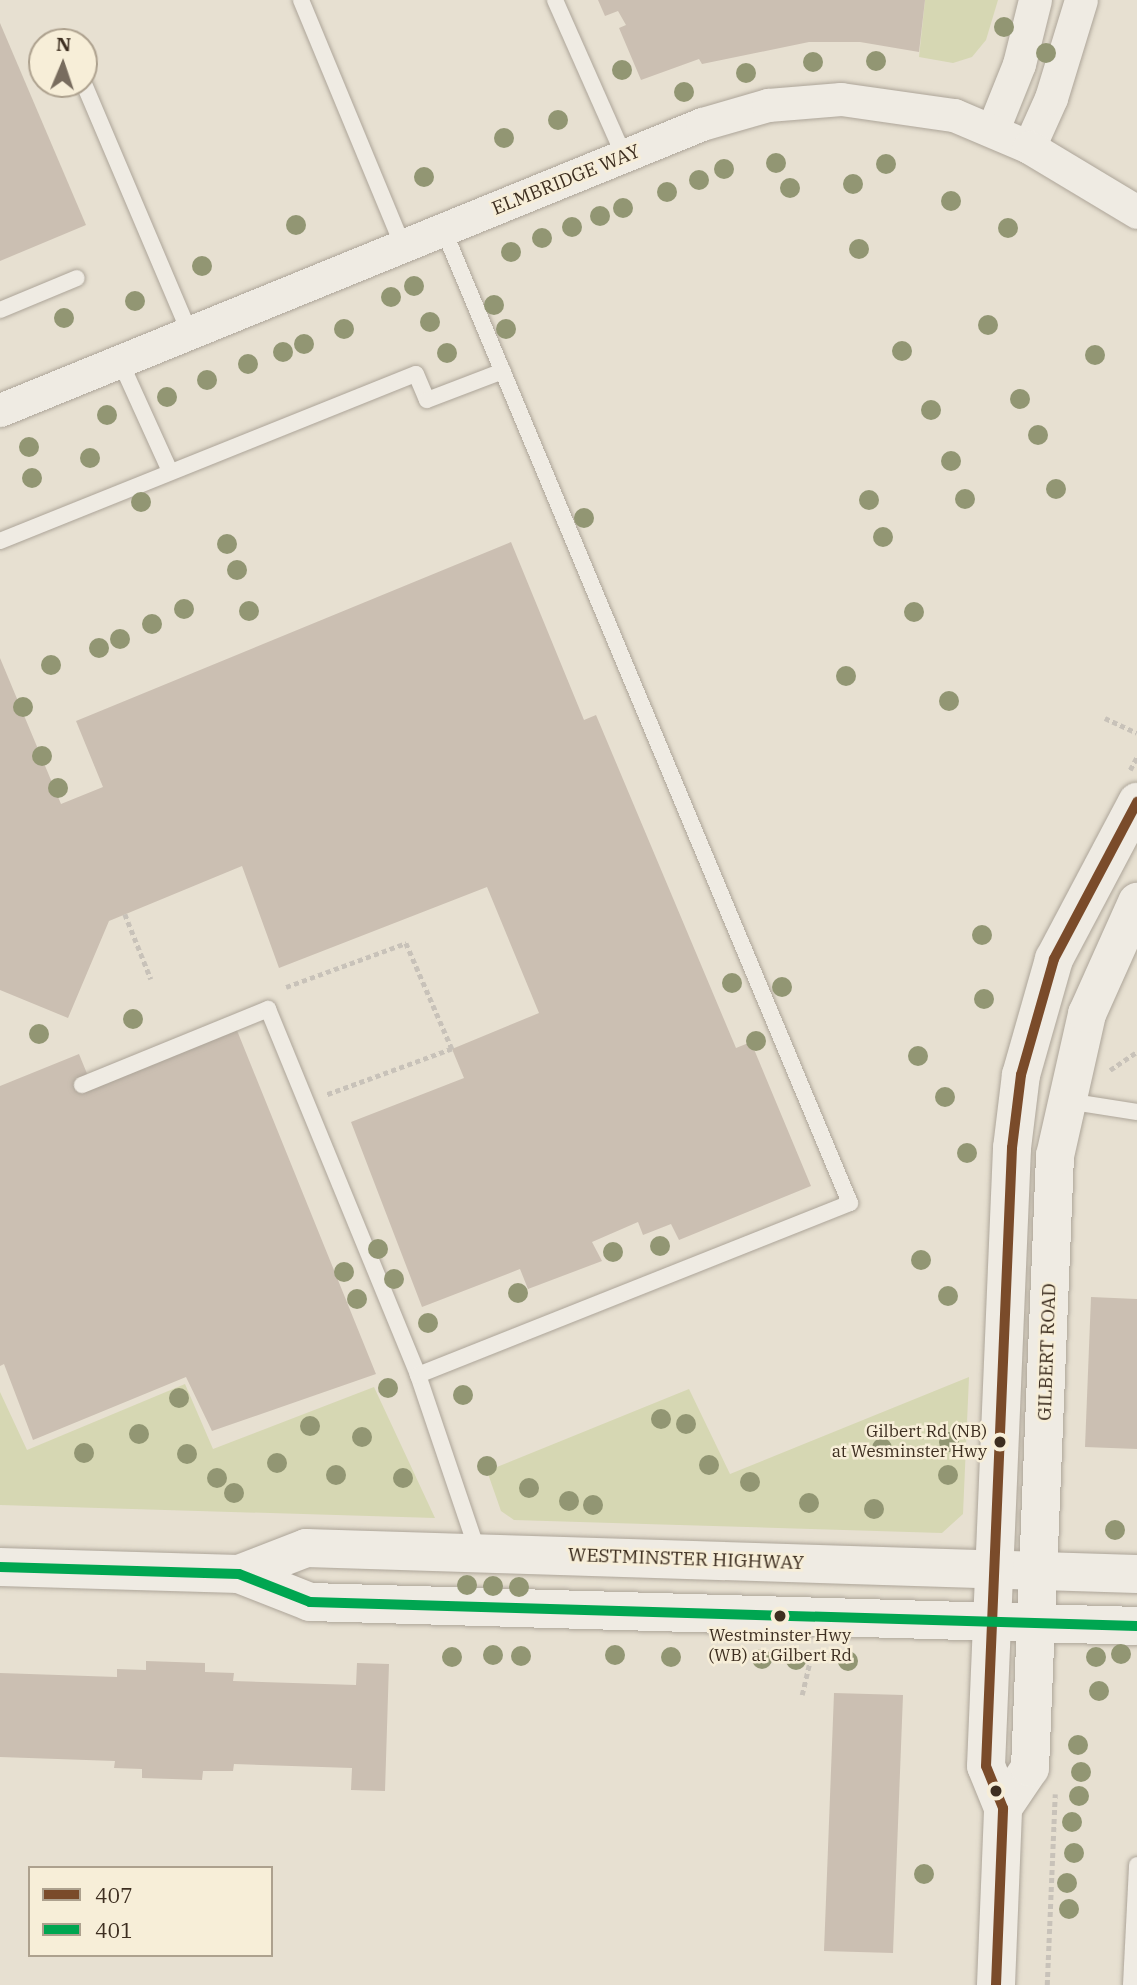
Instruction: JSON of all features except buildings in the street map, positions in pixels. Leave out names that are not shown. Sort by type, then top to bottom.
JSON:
[{"type":"main road","points":[[996,1985],[1003,1808],[986,1766],[1012,1148],[1021,1075],[1054,959],[1137,802]]},
{"type":"main road","name":"GILBERT ROAD","points":[[1003,1808],[1030,1768],[1055,1156],[1064,1100],[1087,1014],[1137,902]]},
{"type":"main road","name":"WESTMINSTER HIGHWAY","points":[[239,1574],[306,1548],[1137,1574]]},
{"type":"main road","name":"WESTMINSTER HIGHWAY","points":[[0,1567],[239,1574],[310,1602],[1137,1626]]},
{"type":"street","points":[[993,129],[1019,64],[1035,0]]},
{"type":"street","points":[[1029,147],[1051,98],[1081,0]]},
{"type":"street","name":"ELMBRIDGE WAY","points":[[0,410],[737,111],[803,100],[911,106],[993,129],[1029,147],[1137,212]]},
{"type":"lane","points":[[301,0],[403,246]]},
{"type":"lane","points":[[555,0],[624,156]]},
{"type":"lane","points":[[90,98],[190,334]]},
{"type":"lane","points":[[418,1375],[850,1203],[444,231]]},
{"type":"lane","points":[[0,310],[77,278]]},
{"type":"lane","points":[[120,361],[170,471]]},
{"type":"lane","points":[[0,541],[416,374],[427,400],[503,371]]},
{"type":"lane","points":[[82,1085],[268,1009],[309,1101],[418,1375],[478,1552]]},
{"type":"lane","points":[[1064,1100],[1137,1112]]},
{"type":"lane","points":[[1133,1982],[1137,1865]]},
{"type":"path","points":[[1105,718],[1137,733]]},
{"type":"path","points":[[125,914],[151,979]]},
{"type":"path","points":[[285,987],[406,943],[452,1049],[309,1101]]},
{"type":"path","points":[[1102,1072],[1122,1066],[1137,1052]]},
{"type":"path","points":[[802,1695],[814,1642]]},
{"type":"path","points":[[1047,1985],[1056,1778]]},
{"type":"green space","points":[[925,0],[998,0],[986,40],[972,57],[953,63],[919,57]]},
{"type":"green space","points":[[969,1377],[963,1514],[942,1533],[514,1520],[501,1511],[487,1471],[689,1389],[730,1474]]},
{"type":"green space","points":[[185,1384],[213,1449],[374,1387],[435,1518],[0,1505],[0,1392],[27,1450]]},
{"type":"transit line","name":"407","points":[[996,1985],[1003,1808],[986,1766],[1012,1148],[1021,1075],[1054,959],[1137,802]]},
{"type":"transit line","name":"401","points":[[0,1567],[239,1574],[310,1602],[1137,1626]]},
{"type":"place","name":"Gilbert Rd (NB) at Wesminster Hwy","points":[[1000,1442]]},
{"type":"place","name":"Westminster Hwy (WB) at Gilbert Rd","points":[[780,1616]]}]
